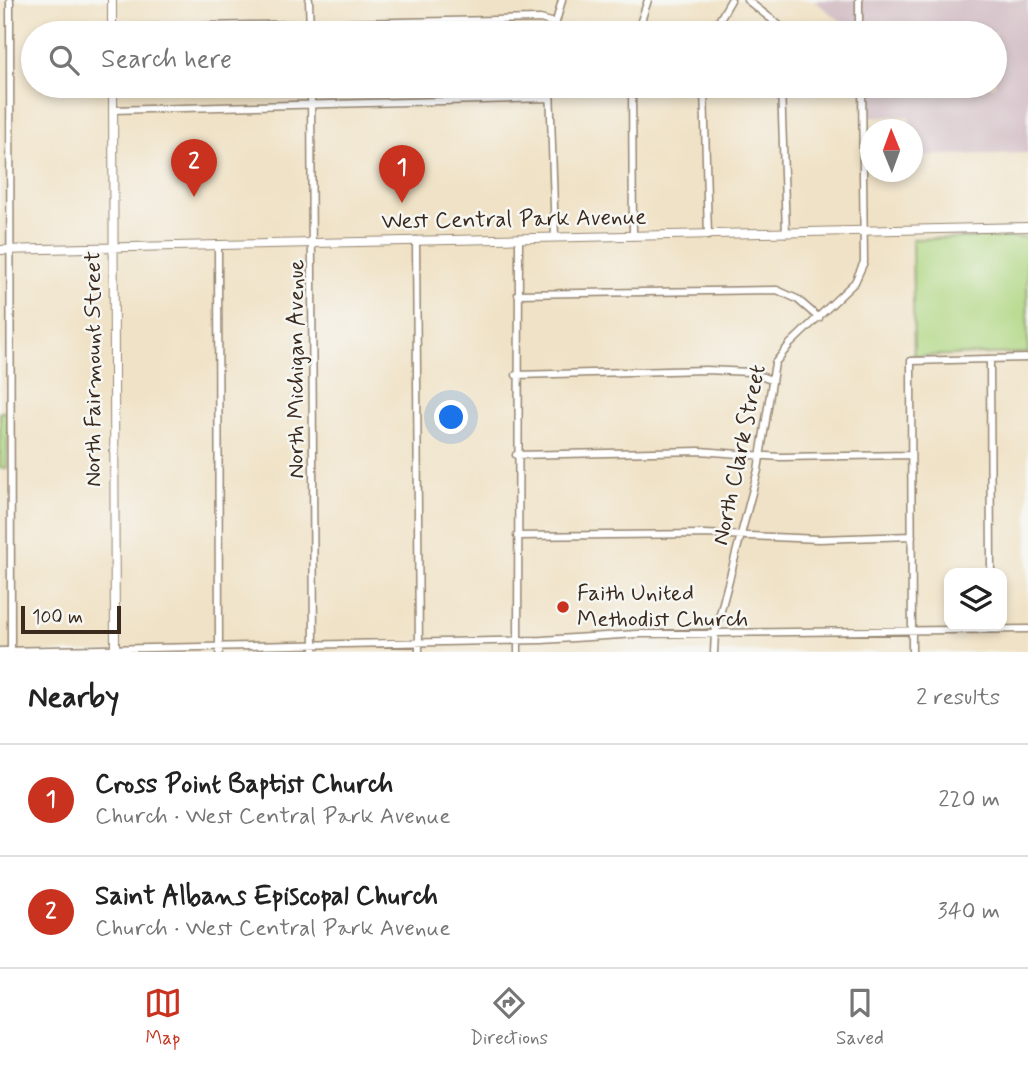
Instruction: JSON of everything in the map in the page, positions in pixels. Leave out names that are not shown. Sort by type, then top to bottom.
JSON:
[{"type":"street","points":[[10,0],[11,652]]},
{"type":"street","points":[[112,0],[112,21]]},
{"type":"street","points":[[309,0],[310,21]]},
{"type":"street","points":[[556,21],[562,0]]},
{"type":"street","points":[[641,21],[648,0]]},
{"type":"street","points":[[719,21],[731,0]]},
{"type":"street","points":[[747,0],[774,21]]},
{"type":"street","points":[[859,0],[859,21]]},
{"type":"street","points":[[425,21],[548,21]]},
{"type":"street","name":"North Fairmount Street","points":[[113,98],[116,651]]},
{"type":"street","name":"North Michigan Avenue","points":[[311,98],[314,244],[314,648]]},
{"type":"street","points":[[113,110],[550,98],[555,237]]},
{"type":"street","points":[[632,98],[633,236]]},
{"type":"street","points":[[704,98],[708,236]]},
{"type":"street","points":[[781,98],[786,233]]},
{"type":"street","name":"North Clark Street","points":[[714,652],[715,633],[761,456],[775,363],[855,282],[864,262],[862,98]]},
{"type":"street","name":"West Central Park Avenue","points":[[0,250],[1028,227]]},
{"type":"street","points":[[518,652],[516,375],[519,238]]},
{"type":"street","points":[[416,240],[419,652]]},
{"type":"street","points":[[218,245],[219,650]]},
{"type":"street","points":[[517,294],[777,290],[797,299],[819,318]]},
{"type":"street","points":[[912,652],[911,361],[1028,358]]},
{"type":"street","points":[[990,359],[991,568]]},
{"type":"street","points":[[516,375],[706,370],[750,372],[771,380]]},
{"type":"street","points":[[516,455],[714,451],[761,456],[911,455]]},
{"type":"street","points":[[517,536],[741,536],[819,539],[912,536]]},
{"type":"street","points":[[1007,628],[1028,629]]},
{"type":"street","points":[[0,652],[314,648],[715,633],[944,629]]},
{"type":"shaded area","points":[[813,0],[1028,0],[1028,153],[923,156],[923,119],[909,119],[909,116],[870,117],[869,98],[1007,98],[1007,21],[841,21]]},
{"type":"green space","points":[[1027,237],[1028,353],[914,356],[912,239]]},
{"type":"green space","points":[[0,412],[8,412],[7,468],[0,468]]},
{"type":"place","name":"Saint Albans Episcopal Church","points":[[194,197]]},
{"type":"place","name":"Cross Point Baptist Church","points":[[402,203]]},
{"type":"place","name":"Faith United Methodist Church","points":[[563,607]]}]
